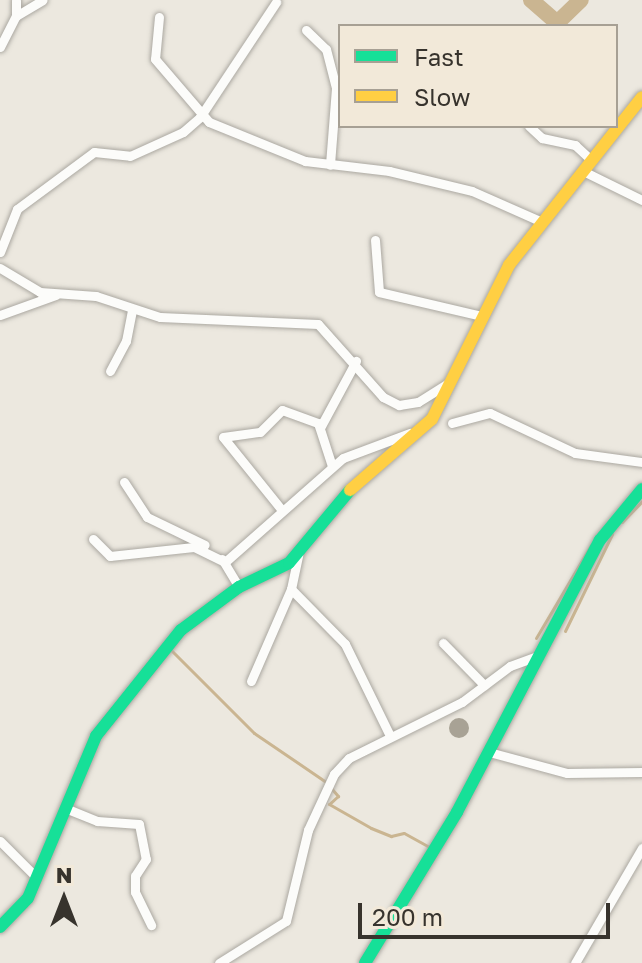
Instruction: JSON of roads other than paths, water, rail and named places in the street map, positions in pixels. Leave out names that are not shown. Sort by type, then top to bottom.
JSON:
[{"type":"street","points":[[16,0],[16,16]]},
{"type":"street","points":[[0,47],[27,0]]},
{"type":"street","points":[[16,16],[43,0]]},
{"type":"street","points":[[0,252],[17,209],[81,160],[99,149],[135,155],[200,117],[276,2]]},
{"type":"street","points":[[159,17],[155,59],[200,117],[305,161],[389,171],[472,191],[542,222]]},
{"type":"street","points":[[306,30],[326,49],[336,88],[330,165]]},
{"type":"street","points":[[618,126],[642,97]]},
{"type":"street","points":[[531,128],[542,138],[575,145],[590,159]]},
{"type":"street","points":[[0,927],[28,898],[34,875],[87,750],[176,635],[239,587],[298,555],[371,466],[418,432],[444,404],[481,316],[542,222],[585,172],[590,159],[616,128]]},
{"type":"street","points":[[585,172],[642,200]]},
{"type":"street","points":[[375,240],[376,290],[481,316]]},
{"type":"street","points":[[0,268],[56,295]]},
{"type":"street","points":[[0,315],[56,295],[96,296],[132,311],[311,321],[334,334],[383,397],[399,405],[418,402],[455,379]]},
{"type":"street","points":[[110,371],[126,341],[132,311]]},
{"type":"street","points":[[332,466],[321,426],[356,361]]},
{"type":"street","points":[[281,509],[223,437],[260,432],[278,410],[321,426]]},
{"type":"street","points":[[452,423],[490,413],[575,453],[642,462]]},
{"type":"street","points":[[225,562],[332,466],[368,446],[418,432]]},
{"type":"street","points":[[124,482],[147,517],[225,562],[239,587]]},
{"type":"street","points":[[370,962],[489,752],[609,524],[642,489]]},
{"type":"street","points":[[93,539],[110,556],[194,547],[225,562]]},
{"type":"street","points":[[251,681],[291,589],[298,555]]},
{"type":"street","points":[[291,589],[345,644],[389,734]]},
{"type":"street","points":[[443,643],[484,685]]},
{"type":"street","points":[[219,963],[286,921],[308,830],[334,774],[389,734],[462,702],[484,685],[537,656]]},
{"type":"street","points":[[489,752],[567,773],[642,772]]},
{"type":"street","points":[[65,808],[97,821],[139,824],[146,859],[135,876],[135,892],[151,925]]},
{"type":"street","points":[[0,841],[34,875]]},
{"type":"street","points":[[575,963],[642,848]]},
{"type":"waterway","points":[[531,0],[557,23],[581,0]]},
{"type":"waterway","points":[[622,522],[642,501]]},
{"type":"waterway","points":[[565,631],[612,534]]},
{"type":"waterway","points":[[536,638],[591,545]]},
{"type":"waterway","points":[[172,651],[254,733],[326,782]]},
{"type":"waterway","points":[[331,788],[338,796],[329,804],[371,828],[391,836],[404,833],[431,848]]}]
